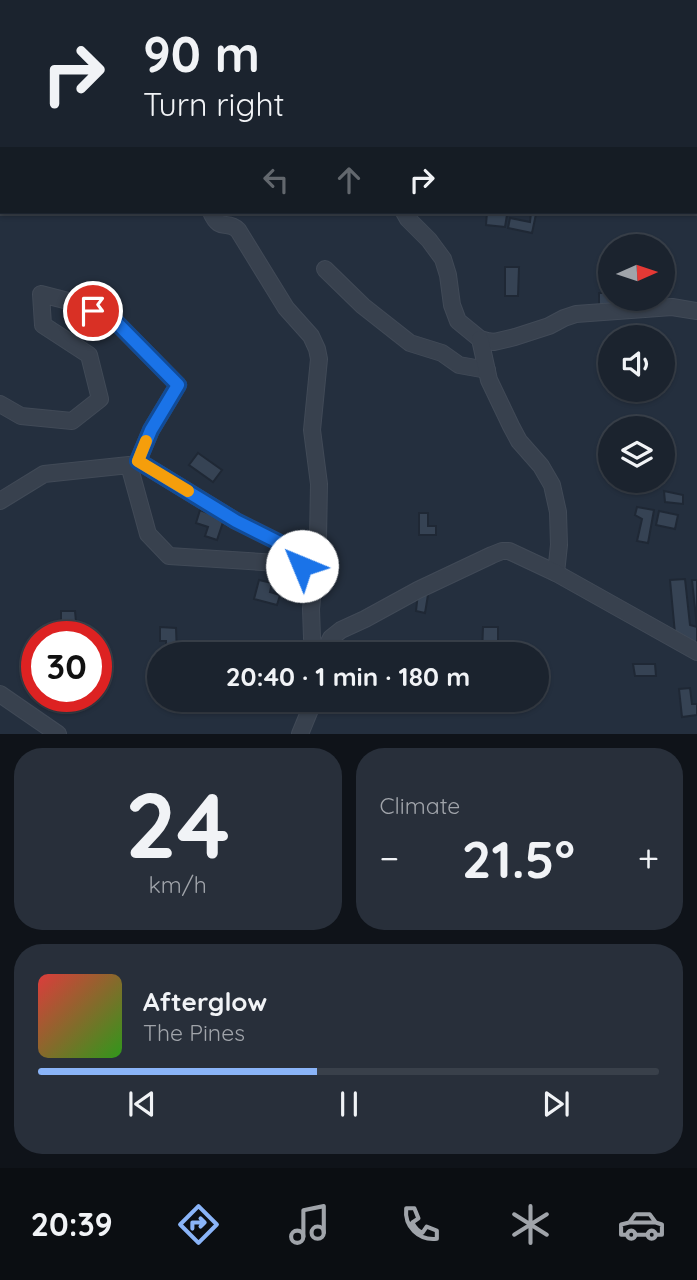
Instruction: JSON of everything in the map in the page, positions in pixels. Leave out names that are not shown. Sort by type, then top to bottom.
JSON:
[{"type":"street","points":[[212,214],[218,223],[236,227],[286,307],[311,336],[317,349],[319,371],[312,430],[319,484],[318,539],[311,609],[313,642]]},
{"type":"street","points":[[405,214],[443,259],[458,321],[480,339],[494,342],[515,337],[576,314],[662,307],[697,311]]},
{"type":"street","points":[[325,269],[363,306],[410,343],[442,353],[459,365],[486,370]]},
{"type":"street","points":[[0,404],[21,416],[72,421],[100,399],[89,355],[43,325],[41,294],[72,302],[113,319],[178,385],[151,430],[138,461],[236,521],[290,548],[313,583]]},
{"type":"street","points":[[480,339],[489,380],[519,441],[541,466],[552,485],[558,512],[556,573]]},
{"type":"street","points":[[0,501],[44,474],[129,465],[148,534],[169,556],[278,563],[313,583]]},
{"type":"street","points":[[329,642],[341,630],[418,590],[502,551],[509,551],[556,573],[697,652]]},
{"type":"street","points":[[0,694],[58,734]]},
{"type":"street","points":[[300,734],[309,712]]},
{"type":"building","points":[[487,214],[507,215],[505,227],[486,225]]},
{"type":"building","points":[[531,214],[536,214],[532,233],[508,228],[510,218],[530,222]]},
{"type":"building","points":[[505,267],[519,267],[518,296],[505,296]]},
{"type":"building","points":[[198,453],[222,470],[213,482],[189,465]]},
{"type":"building","points":[[664,493],[683,495],[683,504],[665,502]]},
{"type":"building","points":[[637,507],[654,510],[648,543],[637,541],[642,519],[635,515]]},
{"type":"building","points":[[200,510],[224,519],[217,540],[205,536],[208,527],[196,523]]},
{"type":"building","points":[[659,511],[678,515],[675,529],[656,525]]},
{"type":"building","points":[[419,513],[428,513],[428,526],[436,526],[436,535],[419,535]]},
{"type":"building","points":[[685,579],[690,625],[697,627],[697,642],[676,644],[670,580]]},
{"type":"building","points":[[259,580],[272,583],[270,592],[280,595],[277,605],[254,599]]},
{"type":"building","points":[[692,580],[697,580],[697,627]]},
{"type":"building","points":[[418,593],[428,595],[425,613],[416,611]]},
{"type":"building","points":[[61,611],[75,611],[76,621],[61,621]]},
{"type":"building","points":[[160,627],[176,628],[177,642],[160,641]]},
{"type":"building","points":[[483,627],[498,627],[498,642],[482,642]]},
{"type":"building","points":[[633,664],[655,664],[656,676],[635,676]]},
{"type":"building","points":[[690,688],[692,704],[697,704],[697,715],[682,717],[679,689]]},
{"type":"slow traffic","points":[[146,441],[138,461],[188,491]]},
{"type":"route","points":[[93,311],[113,319],[178,385],[151,430],[138,461],[236,521],[290,548],[302,566]]}]
